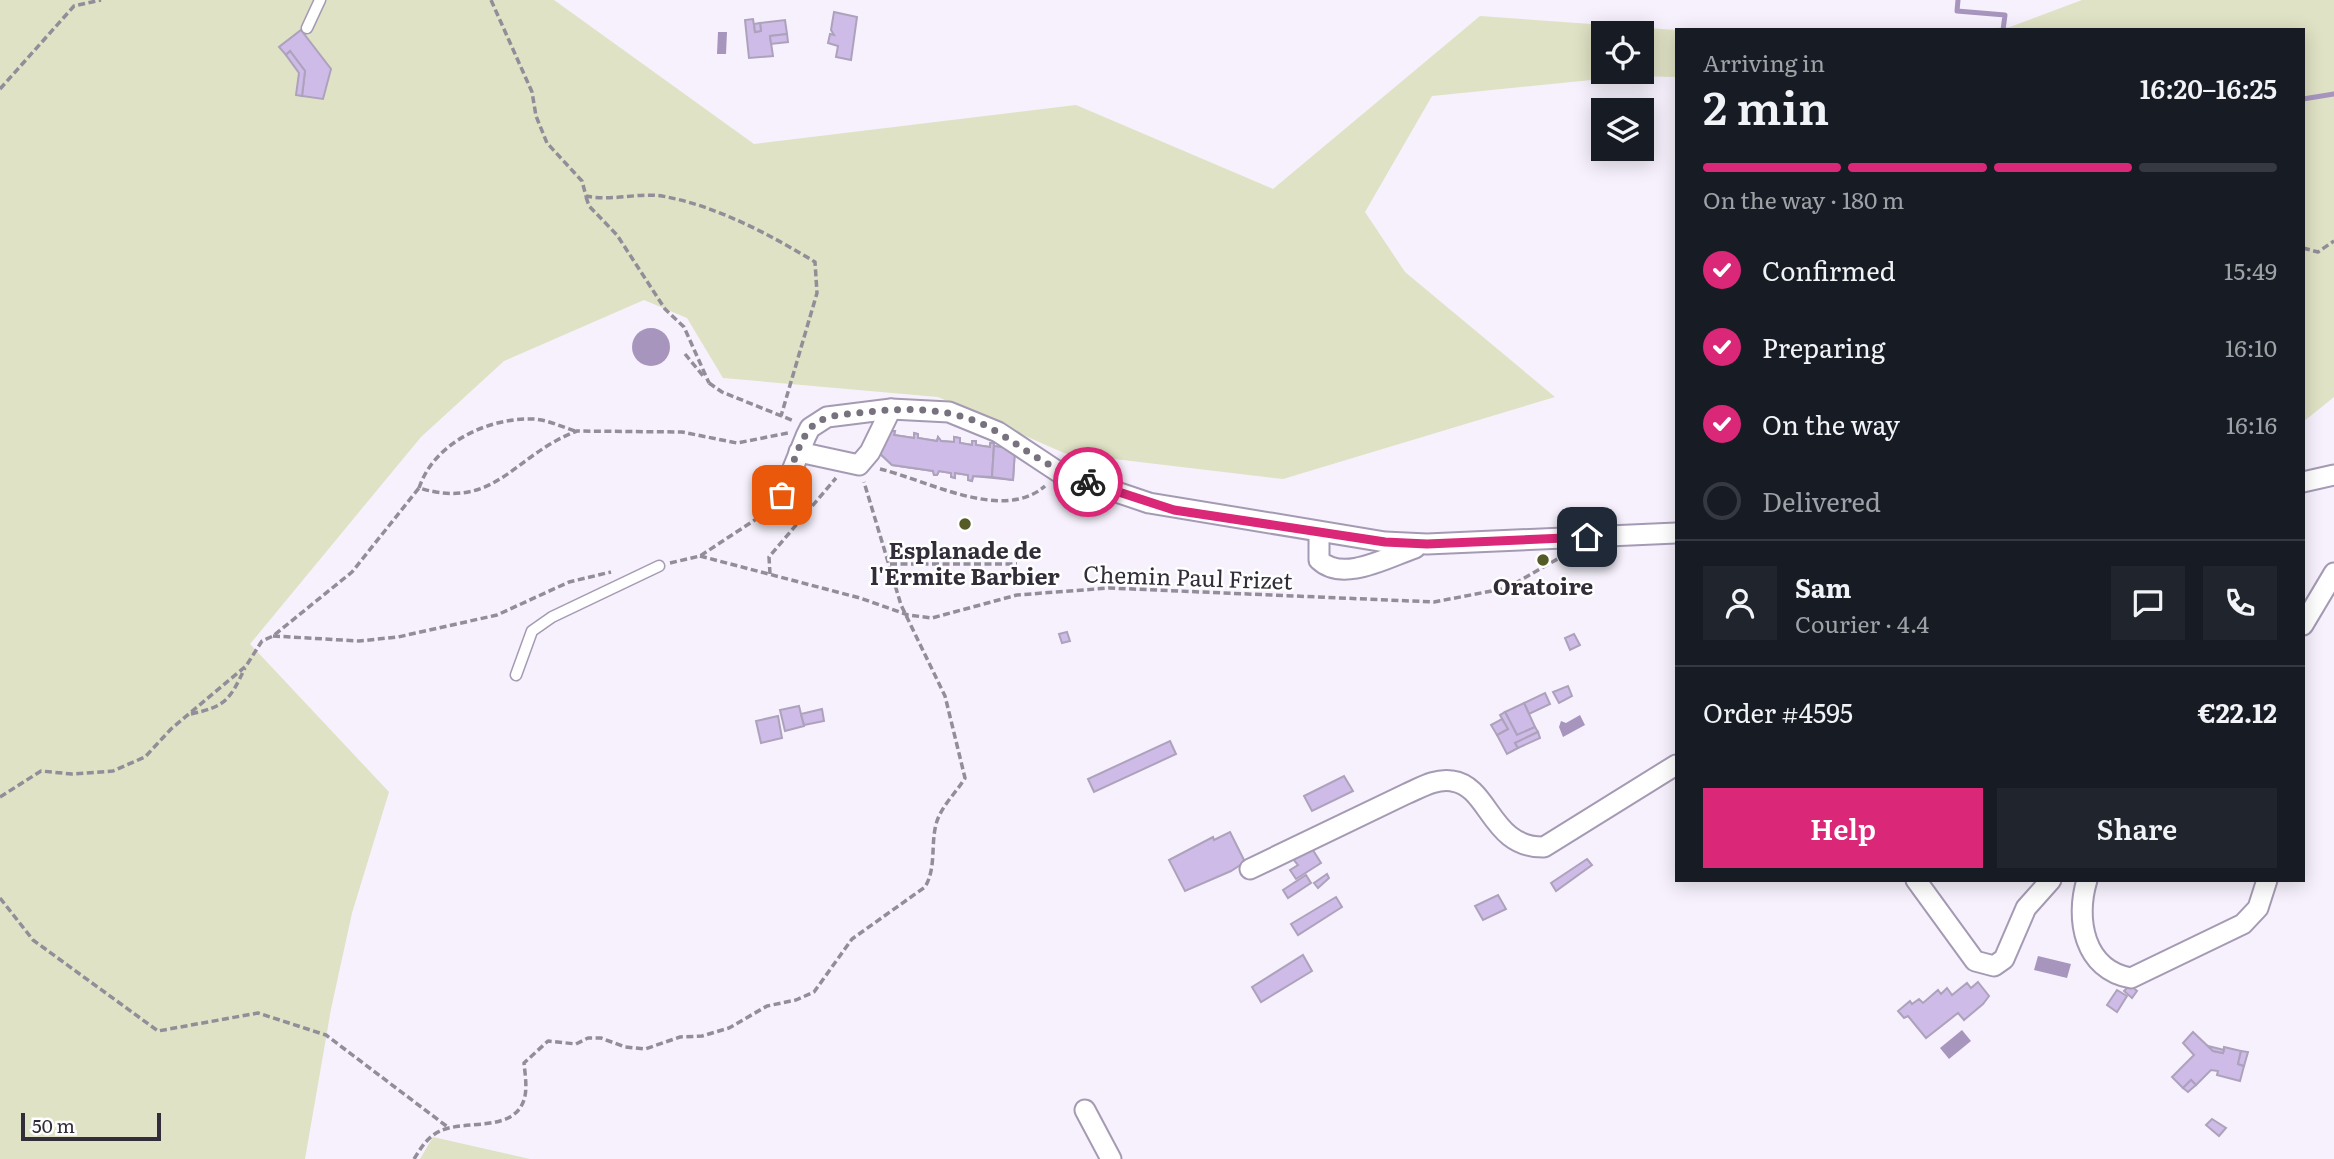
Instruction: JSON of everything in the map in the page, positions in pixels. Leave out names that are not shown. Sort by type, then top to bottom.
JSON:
[{"type":"street","points":[[799,452],[854,464],[870,452],[891,409]]},
{"type":"street","points":[[782,495],[810,428],[827,417],[891,409],[948,412],[965,417],[998,432],[1060,473],[1174,510],[1319,533],[1427,544],[1675,533]]},
{"type":"street","points":[[2305,482],[2334,475]]},
{"type":"street","points":[[1319,533],[1319,560],[1337,569],[1356,567],[1427,544]]},
{"type":"street","points":[[2305,622],[2334,573]]},
{"type":"street","points":[[1250,869],[1406,794],[1432,783],[1450,780],[1473,790],[1495,823],[1508,834],[1525,846],[1544,847],[1675,766]]},
{"type":"street","points":[[1917,882],[1975,961],[1994,966],[2004,959],[2026,908],[2049,882]]},
{"type":"street","points":[[2087,882],[2081,917],[2090,950],[2097,962],[2110,971],[2130,978],[2243,924],[2258,908],[2266,882]]},
{"type":"street","points":[[1085,1110],[1111,1159]]},
{"type":"lane","points":[[307,28],[320,0]]},
{"type":"lane","points":[[516,675],[532,631],[552,617],[659,566]]},
{"type":"path","points":[[0,89],[75,6],[102,0]]},
{"type":"path","points":[[491,0],[532,92],[547,143],[582,181],[589,206],[617,235],[665,309],[684,327],[709,383]]},
{"type":"path","points":[[586,196],[665,196],[719,213],[815,262],[817,293],[781,416]]},
{"type":"path","points":[[2305,249],[2318,252],[2334,241]]},
{"type":"path","points":[[685,354],[709,383],[722,392],[810,428]]},
{"type":"path","points":[[189,714],[219,708],[235,689],[262,641],[273,636],[352,572],[419,488],[426,469],[475,429],[492,423],[533,419],[577,431],[682,432],[737,443],[810,428]]},
{"type":"path","points":[[419,488],[458,495],[486,489],[560,437],[577,431]]},
{"type":"path","points":[[854,464],[984,500],[1032,498],[1060,473]]},
{"type":"path","points":[[414,1159],[427,1139],[449,1128],[502,1121],[515,1113],[526,1094],[524,1063],[548,1041],[576,1044],[588,1038],[601,1038],[625,1047],[645,1048],[680,1037],[702,1036],[729,1028],[767,1006],[796,1000],[814,992],[852,939],[906,903],[925,887],[931,878],[937,820],[945,804],[965,778],[945,696],[901,605],[890,564],[854,464]]},
{"type":"path","points":[[769,574],[769,556],[854,464]]},
{"type":"path","points":[[659,566],[700,556],[761,519],[782,495]]},
{"type":"path","name":"Chemin Paul Frizet","points":[[700,556],[860,598],[908,615],[932,618],[1017,595],[1109,588],[1434,602],[1507,588],[1557,561],[1587,537]]},
{"type":"path","points":[[890,564],[1017,564]]},
{"type":"path","points":[[273,636],[359,641],[398,637],[498,615],[569,582],[614,571]]},
{"type":"path","points":[[0,797],[41,771],[72,774],[113,771],[145,757],[189,714],[246,666]]},
{"type":"path","points":[[0,898],[33,940],[158,1031],[258,1013],[326,1035],[449,1128]]},
{"type":"green space","points":[[0,0],[554,0],[754,144],[1076,105],[1273,189],[1480,16],[1591,24],[1591,80],[1432,96],[1365,212],[1405,272],[1555,397],[1283,479],[1064,453],[938,397],[723,378],[687,318],[644,300],[504,361],[421,437],[250,644],[389,792],[352,913],[331,1009],[305,1159],[0,1159]]},
{"type":"green space","points":[[2082,0],[2334,0],[2334,397],[2305,420],[2305,28],[1995,28],[2010,27]]},
{"type":"green space","points":[[1654,28],[1675,30],[1675,77],[1654,77]]},
{"type":"green space","points":[[433,1137],[530,1159],[420,1159]]},
{"type":"shaded area","points":[[718,32],[727,32],[726,54],[717,54]]},
{"type":"shaded area","points":[[651,328],[665,333],[670,347],[665,361],[651,366],[637,361],[632,347],[637,333]]},
{"type":"shaded area","points":[[1580,715],[1585,725],[1563,737],[1559,727],[1561,721],[1566,723]]},
{"type":"shaded area","points":[[2038,956],[2071,964],[2067,978],[2034,970]]},
{"type":"shaded area","points":[[1962,1030],[1971,1041],[1949,1059],[1940,1048]]},
{"type":"building","points":[[834,12],[857,17],[851,60],[836,57],[838,46],[828,43],[830,34],[834,35],[831,30]]},
{"type":"building","points":[[753,19],[755,32],[761,31],[760,23],[785,20],[787,34],[770,36],[773,56],[749,58],[745,20]]},
{"type":"building","points":[[760,23],[761,31],[755,32],[754,24]]},
{"type":"building","points":[[301,30],[331,69],[323,99],[302,96],[305,71],[290,51],[286,55],[279,47]]},
{"type":"building","points":[[787,34],[788,42],[771,44],[770,36]]},
{"type":"building","points":[[290,51],[305,71],[302,96],[296,95],[299,73],[286,55]]},
{"type":"building","points":[[891,431],[895,431],[894,435],[914,438],[914,433],[918,434],[918,438],[937,441],[938,437],[941,441],[954,442],[954,437],[960,438],[960,443],[972,445],[972,441],[976,441],[976,445],[990,447],[990,443],[994,443],[994,446],[1015,449],[1013,480],[973,476],[972,481],[968,480],[968,475],[955,473],[955,478],[951,477],[951,473],[939,471],[934,475],[933,471],[892,465],[876,450]]},
{"type":"building","points":[[891,431],[895,431],[894,435],[914,438],[914,433],[918,434],[918,438],[937,441],[938,437],[941,441],[954,442],[954,437],[960,438],[960,443],[972,445],[972,441],[976,441],[976,445],[990,447],[990,443],[994,443],[992,477],[973,476],[972,481],[968,480],[968,475],[955,473],[955,478],[951,477],[951,473],[939,471],[934,475],[933,471],[892,465],[876,450]]},
{"type":"building","points":[[994,446],[1015,449],[1013,480],[992,477]]},
{"type":"building","points":[[1067,632],[1070,641],[1062,643],[1059,634]]},
{"type":"building","points":[[1574,634],[1580,645],[1570,650],[1565,638]]},
{"type":"building","points":[[1568,686],[1572,696],[1559,703],[1553,692]]},
{"type":"building","points":[[1545,693],[1550,704],[1529,714],[1524,703]]},
{"type":"building","points":[[1524,703],[1535,727],[1517,735],[1505,712]]},
{"type":"building","points":[[799,706],[804,726],[785,731],[780,710]]},
{"type":"building","points":[[822,709],[824,721],[804,725],[801,714]]},
{"type":"building","points":[[1505,712],[1517,735],[1535,727],[1538,732],[1515,743],[1518,748],[1507,754],[1497,735],[1508,729],[1500,715]]},
{"type":"building","points":[[778,716],[782,738],[761,743],[756,721]]},
{"type":"building","points":[[1502,719],[1508,729],[1497,735],[1491,725]]},
{"type":"building","points":[[1538,732],[1540,738],[1518,748],[1515,743]]},
{"type":"building","points":[[1170,741],[1176,754],[1094,792],[1088,779]]},
{"type":"building","points":[[1344,776],[1353,791],[1312,811],[1304,796]]},
{"type":"building","points":[[1230,832],[1245,862],[1185,891],[1169,860],[1213,837],[1214,840]]},
{"type":"building","points":[[1311,847],[1321,863],[1296,879],[1290,870],[1298,865],[1293,859]]},
{"type":"building","points":[[1587,859],[1592,865],[1556,891],[1551,883]]},
{"type":"building","points":[[1327,874],[1329,878],[1318,888],[1314,883]]},
{"type":"building","points":[[1306,875],[1311,883],[1288,898],[1283,890]]},
{"type":"building","points":[[1498,895],[1506,909],[1483,920],[1475,906]]},
{"type":"building","points":[[1336,897],[1342,907],[1298,935],[1291,924]]},
{"type":"building","points":[[1303,955],[1312,971],[1261,1002],[1252,987]]},
{"type":"building","points":[[1978,982],[1989,996],[1983,1004],[1964,1020],[1958,1013],[1926,1038],[1908,1016],[1904,1018],[1898,1011],[1910,1001],[1912,1004],[1919,999],[1923,1003],[1938,990],[1941,994],[1947,988],[1952,995],[1967,983],[1971,988]]},
{"type":"building","points":[[2130,985],[2137,991],[2132,998],[2124,991]]},
{"type":"building","points":[[2117,990],[2127,996],[2117,1012],[2107,1005]]},
{"type":"building","points":[[2193,1032],[2213,1051],[2223,1053],[2224,1047],[2241,1051],[2238,1064],[2244,1066],[2240,1081],[2217,1075],[2218,1071],[2211,1070],[2196,1085],[2191,1080],[2183,1088],[2172,1077],[2194,1055],[2183,1043]]},
{"type":"building","points":[[2208,1046],[2224,1050],[2223,1053],[2213,1051]]},
{"type":"building","points":[[2241,1051],[2248,1052],[2244,1066],[2238,1064]]},
{"type":"building","points":[[2191,1080],[2196,1085],[2188,1092],[2183,1088]]},
{"type":"building","points":[[2212,1119],[2226,1128],[2219,1136],[2206,1125]]},
{"type":"waterway","points":[[1958,0],[1957,11],[2005,15],[2003,28]]},
{"type":"waterway","points":[[2305,99],[2334,94]]},
{"type":"way so far","points":[[782,495],[810,428],[827,417],[891,409],[948,412],[965,417],[998,432],[1060,473],[1088,482]]},
{"type":"place","name":"Esplanade de l'Ermite Barbier","points":[[965,524]]},
{"type":"place","name":"Oratoire","points":[[1543,560]]},
{"type":"route","points":[[1088,482],[1174,510],[1385,542],[1427,544],[1587,537]]}]
